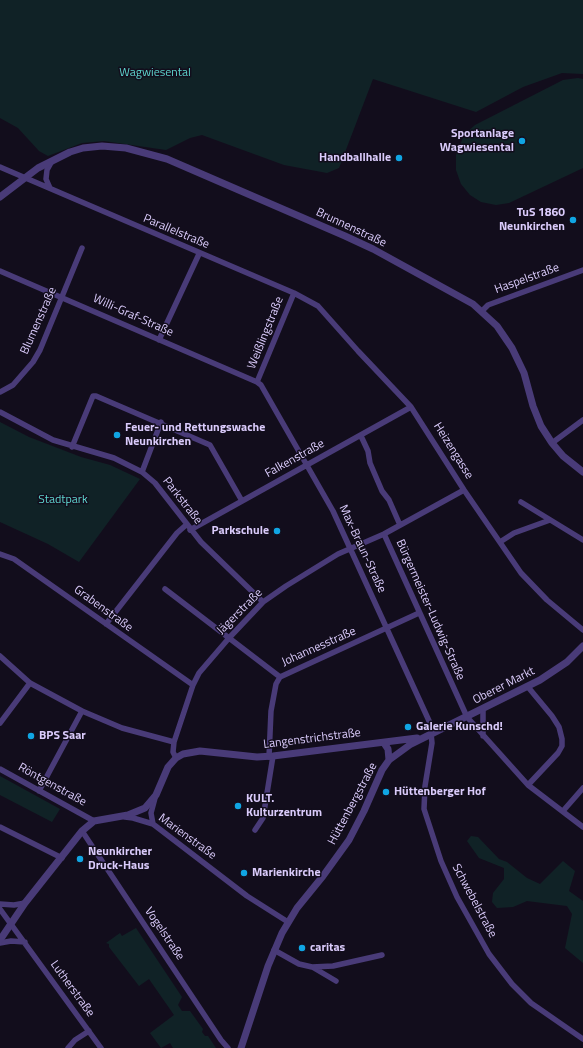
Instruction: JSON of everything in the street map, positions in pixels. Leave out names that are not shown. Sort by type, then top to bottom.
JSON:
[{"type":"street","name":"Brunnenstraße","points":[[0,197],[25,178],[52,161],[83,148],[102,146],[126,148],[167,159],[373,249],[473,304],[497,326],[512,348],[524,373],[538,419],[552,443],[563,456],[583,472]]},
{"type":"street","points":[[50,189],[46,179],[47,170],[52,161]]},
{"type":"street","name":"Parallelstraße","points":[[0,167],[199,254],[294,293]]},
{"type":"street","name":"Blumenstraße","points":[[0,392],[13,385],[33,362],[40,350],[82,248]]},
{"type":"street","points":[[159,340],[199,254]]},
{"type":"street","name":"Willi-Graf-Straße","points":[[0,270],[258,382]]},
{"type":"street","name":"Haspelstraße","points":[[482,311],[488,305],[582,272]]},
{"type":"street","name":"Weißlingstraße","points":[[258,382],[294,293]]},
{"type":"street","name":"Heizengasse","points":[[294,293],[309,300],[326,313],[358,351],[411,406],[464,490],[526,580],[583,630]]},
{"type":"street","name":"Max-Braun-Straße","points":[[258,382],[265,391],[307,464],[351,548],[386,628],[418,694],[430,723],[430,735]]},
{"type":"street","points":[[72,447],[94,396],[161,422],[210,445],[242,501]]},
{"type":"street","name":"Falkenstraße","points":[[106,624],[178,533],[242,501],[307,464],[361,436],[411,406]]},
{"type":"street","name":"Parkstraße","points":[[0,412],[42,435],[72,447],[114,458],[142,472],[155,483],[188,527],[263,602]]},
{"type":"street","points":[[552,443],[583,420]]},
{"type":"street","points":[[142,472],[161,422]]},
{"type":"street","points":[[361,436],[368,451],[370,463],[382,491],[389,500],[400,525]]},
{"type":"street","name":"Jägerstraße","points":[[176,758],[173,752],[174,742],[193,685],[204,666],[263,602],[298,578],[351,548],[384,534],[464,490]]},
{"type":"street","points":[[521,502],[583,540]]},
{"type":"street","points":[[500,542],[514,533],[550,520]]},
{"type":"street","name":"Bürgermeister-Ludwig-Straße","points":[[384,534],[467,717],[528,784],[583,827]]},
{"type":"street","name":"Grabenstraße","points":[[0,554],[14,559],[193,685]]},
{"type":"street","points":[[165,589],[280,677]]},
{"type":"street","name":"Johannesstraße","points":[[255,830],[263,818],[271,756],[271,710],[276,684],[280,677],[419,613]]},
{"type":"street","name":"Oberer Markt","points":[[430,735],[528,687],[553,672],[583,646]]},
{"type":"street","points":[[0,656],[30,683],[82,711],[129,730],[174,742]]},
{"type":"street","points":[[0,723],[30,683]]},
{"type":"street","points":[[528,687],[552,716],[559,727],[562,739],[558,753],[528,784]]},
{"type":"street","points":[[483,710],[483,736]]},
{"type":"street","points":[[39,791],[82,711]]},
{"type":"street","name":"Langenstrichstraße","points":[[176,758],[183,754],[200,751],[257,757],[271,756],[344,746],[384,743],[430,735]]},
{"type":"street","name":"Hüttenbergstraße","points":[[241,1048],[274,950],[288,922],[349,840],[364,812],[382,770],[389,760],[399,752],[430,735]]},
{"type":"street","name":"Schwebelstraße","points":[[430,735],[431,756],[424,796],[424,809],[441,861],[457,897],[489,954],[517,990],[549,1017],[583,1039]]},
{"type":"street","points":[[384,743],[388,749],[389,760]]},
{"type":"street","points":[[153,824],[151,813],[156,796],[168,767],[176,758]]},
{"type":"street","name":"Röntgenstraße","points":[[0,769],[94,821]]},
{"type":"street","points":[[563,812],[583,788]]},
{"type":"street","points":[[117,817],[145,808],[156,796]]},
{"type":"street","name":"Marienstraße","points":[[0,942],[25,903],[82,831],[94,821],[117,817],[133,818],[153,824],[247,896],[288,922]]},
{"type":"street","points":[[0,827],[62,858]]},
{"type":"street","name":"Vogelstraße","points":[[82,831],[221,1040],[228,1048]]},
{"type":"street","points":[[0,904],[14,905],[25,903]]},
{"type":"street","name":"Lutherstraße","points":[[0,909],[101,1048]]},
{"type":"street","points":[[0,942],[25,942]]},
{"type":"street","points":[[274,950],[299,964],[312,967],[333,966],[382,955]]},
{"type":"street","points":[[312,967],[336,981]]},
{"type":"street","points":[[68,1048],[75,1040],[89,1031]]},
{"type":"green space","name":"Wagwiesental","points":[[0,0],[583,0],[583,74],[562,73],[523,87],[476,112],[373,79],[339,168],[327,173],[284,165],[202,135],[190,138],[166,150],[104,141],[82,143],[48,156],[39,151],[18,128],[0,118]]},
{"type":"green space","name":"Sportanlage Wagwiesental","points":[[578,78],[583,79],[583,168],[509,203],[496,205],[481,202],[470,195],[461,184],[456,170],[456,155],[464,135],[475,125],[563,80]]},
{"type":"green space","name":"Stadtpark","points":[[0,422],[29,437],[81,457],[110,465],[140,479],[79,562],[48,544],[0,522]]},
{"type":"green space","points":[[0,776],[60,809],[52,822],[0,795]]},
{"type":"green space","points":[[471,836],[478,837],[499,859],[507,862],[527,878],[540,884],[563,861],[575,871],[569,891],[583,901],[583,963],[565,948],[572,914],[567,906],[527,901],[513,907],[497,908],[492,902],[493,893],[504,879],[504,868],[479,858],[467,841]]},
{"type":"green space","points":[[136,928],[182,997],[178,1005],[182,1011],[190,1011],[203,1029],[202,1032],[205,1036],[208,1036],[216,1048],[173,1048],[170,1043],[161,1048],[150,1033],[174,1015],[149,979],[139,986],[109,947],[109,944],[106,943],[120,933],[122,936]]},
{"type":"place","name":"Sportanlage Wagwiesental","points":[[522,141]]},
{"type":"place","name":"Handballhalle","points":[[399,158]]},
{"type":"place","name":"TuS 1860 Neunkirchen","points":[[573,220]]},
{"type":"place","name":"Feuer- und Rettungswache Neunkirchen","points":[[117,435]]},
{"type":"place","name":"Parkschule","points":[[277,531]]},
{"type":"place","name":"Galerie Kunschd!","points":[[408,727]]},
{"type":"place","name":"BPS Saar","points":[[31,736]]},
{"type":"place","name":"Hüttenberger Hof","points":[[386,792]]},
{"type":"place","name":"KULT. Kulturzentrum","points":[[238,806]]},
{"type":"place","name":"Neunkircher Druck-Haus","points":[[80,859]]},
{"type":"place","name":"Marienkirche","points":[[244,873]]},
{"type":"place","name":"caritas","points":[[302,948]]}]
